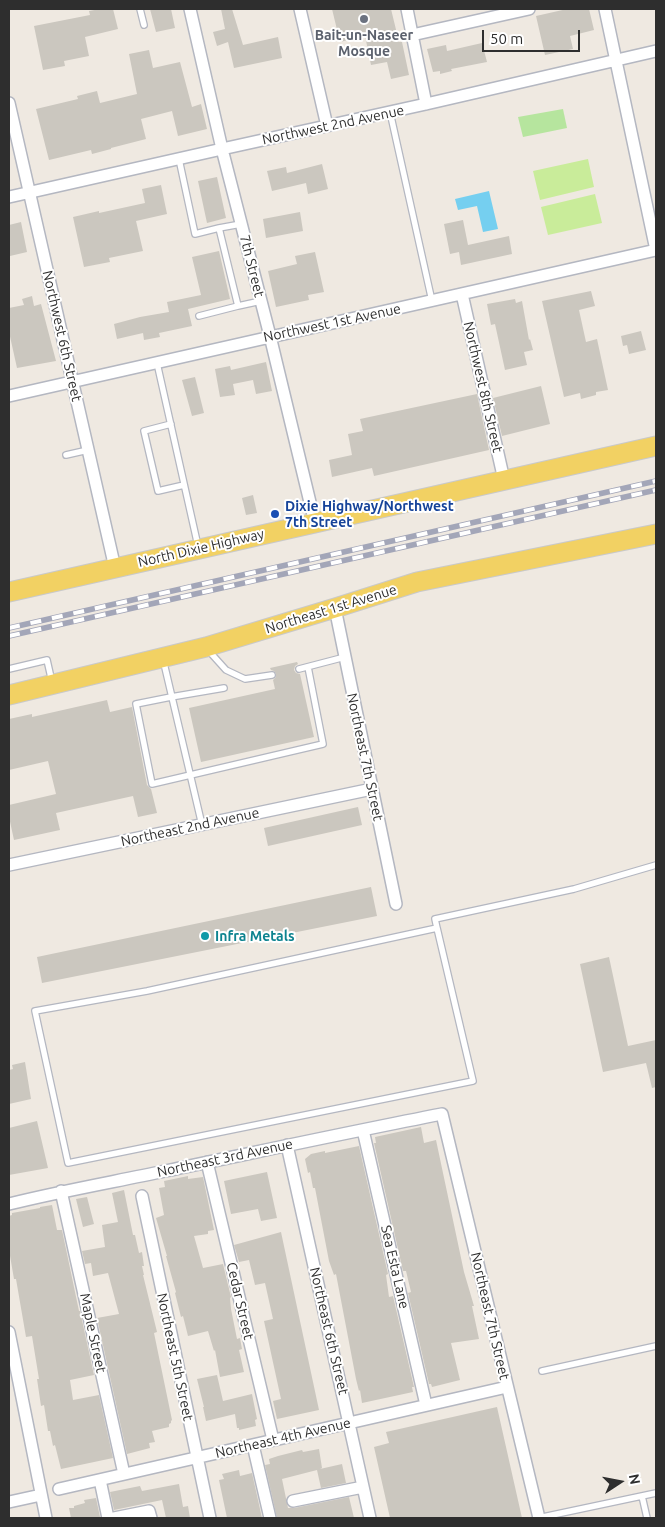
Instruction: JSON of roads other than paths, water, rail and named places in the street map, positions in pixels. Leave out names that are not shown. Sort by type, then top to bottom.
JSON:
[{"type":"main road","name":"North Dixie Highway","points":[[9,592],[656,446]]},
{"type":"main road","name":"Northeast 1st Avenue","points":[[9,695],[206,647],[417,582],[656,534]]},
{"type":"street","name":"7th Street","points":[[190,9],[222,149],[316,523]]},
{"type":"street","points":[[300,9],[327,126]]},
{"type":"street","points":[[407,9],[426,104]]},
{"type":"street","points":[[412,35],[529,9]]},
{"type":"street","points":[[605,9],[656,250]]},
{"type":"street","name":"Northwest 2nd Avenue","points":[[9,197],[656,51]]},
{"type":"street","name":"Northwest 6th Street","points":[[9,103],[116,568]]},
{"type":"street","name":"Northwest 1st Avenue","points":[[9,396],[656,250]]},
{"type":"street","name":"Northwest 8th Street","points":[[462,294],[504,480]]},
{"type":"street","name":"Northeast 7th Street","points":[[335,608],[396,904]]},
{"type":"street","name":"Northeast 2nd Avenue","points":[[9,865],[372,788]]},
{"type":"street","name":"Northeast 7th Street","points":[[442,1114],[539,1518]]},
{"type":"street","name":"Northeast 3rd Avenue","points":[[9,1204],[61,1191],[442,1114]]},
{"type":"street","name":"Sea Esta Lane","points":[[364,1130],[426,1405]]},
{"type":"street","name":"Northeast 6th Street","points":[[287,1145],[370,1518]]},
{"type":"street","name":"Cedar Street","points":[[207,1162],[273,1440]]},
{"type":"street","name":"Maple Street","points":[[61,1191],[124,1474]]},
{"type":"street","name":"Northeast 5th Street","points":[[142,1196],[210,1518]]},
{"type":"street","points":[[9,1332],[46,1518]]},
{"type":"street","name":"Northeast 4th Avenue","points":[[59,1489],[507,1387]]},
{"type":"street","points":[[253,1445],[270,1518]]},
{"type":"street","points":[[100,1480],[108,1518]]},
{"type":"street","points":[[293,1501],[363,1487]]},
{"type":"street","points":[[9,1502],[41,1495]]},
{"type":"street","points":[[114,1518],[149,1511],[151,1518]]},
{"type":"lane","points":[[140,9],[144,25]]},
{"type":"lane","points":[[390,112],[432,301]]},
{"type":"lane","points":[[178,159],[195,234],[241,224]]},
{"type":"lane","points":[[219,228],[238,306]]},
{"type":"lane","points":[[199,316],[261,301]]},
{"type":"lane","points":[[157,362],[198,548]]},
{"type":"lane","points":[[171,424],[144,430],[158,491],[184,485]]},
{"type":"lane","points":[[66,455],[88,450]]},
{"type":"lane","points":[[206,647],[226,670],[246,679],[272,675]]},
{"type":"lane","points":[[163,657],[202,825]]},
{"type":"lane","points":[[299,669],[344,658]]},
{"type":"lane","points":[[9,669],[48,660],[53,684]]},
{"type":"lane","points":[[224,688],[171,696],[136,704],[152,784],[323,744],[308,667]]},
{"type":"lane","points":[[437,928],[147,991],[35,1011],[68,1163],[472,1081],[435,919],[574,889],[656,865]]},
{"type":"lane","points":[[542,1371],[656,1346]]},
{"type":"lane","points":[[539,1518],[656,1493]]},
{"type":"lane","points":[[642,1496],[647,1518]]},
{"type":"water","points":[[489,191],[498,229],[483,232],[477,206],[458,210],[455,199]]},
{"type":"railway","points":[[9,628],[656,481]]},
{"type":"railway","points":[[9,636],[656,490]]},
{"type":"place","name":"Bait-un-Naseer Mosque","points":[[364,19]]},
{"type":"place","name":"Dixie Highway/Northwest 7th Street","points":[[275,514]]},
{"type":"place","name":"Infra Metals","points":[[205,936]]}]
